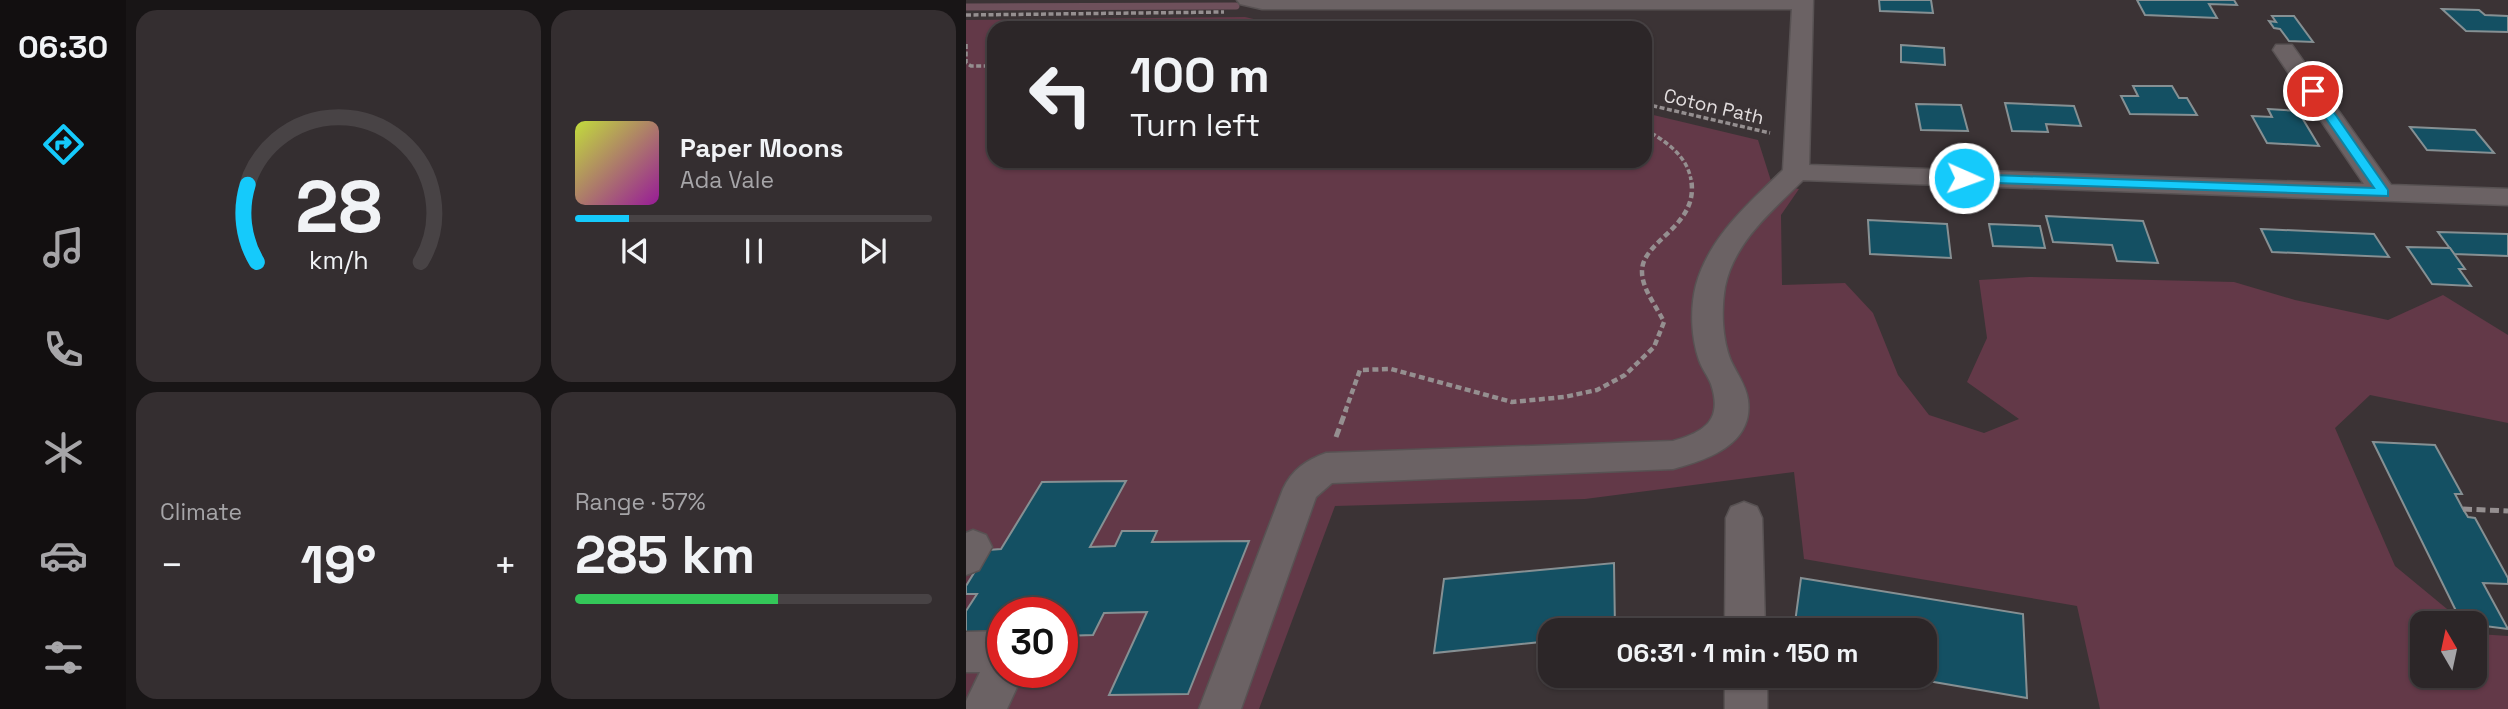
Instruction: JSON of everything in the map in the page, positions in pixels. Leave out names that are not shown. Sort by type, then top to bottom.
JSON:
[{"type":"street","points":[[1220,709],[1301,489],[1310,478],[1326,468],[1674,456],[1713,441],[1726,429],[1734,412],[1713,349],[1708,318],[1711,283],[1723,252],[1745,221],[1796,172],[1803,1],[1262,3],[1247,0]]},
{"type":"street","points":[[2284,50],[2384,193]]},
{"type":"street","points":[[1796,172],[2508,197]]},
{"type":"street","points":[[1744,518],[1745,618]]},
{"type":"street","points":[[966,652],[987,651]]},
{"type":"street","points":[[984,709],[995,688]]},
{"type":"street","points":[[1746,688],[1746,709]]},
{"type":"path","points":[[966,15],[1224,12]]},
{"type":"path","points":[[966,44],[967,63],[971,66],[987,66]]},
{"type":"path","name":"Coton Path","points":[[1652,106],[1776,135]]},
{"type":"path","points":[[1326,468],[1360,370],[1391,369],[1512,402],[1564,397],[1597,390],[1625,375],[1638,364],[1654,347],[1664,322],[1643,283],[1641,270],[1646,259],[1672,232],[1686,212],[1693,184],[1690,168],[1680,153],[1652,133]]},
{"type":"path","points":[[2463,509],[2508,511]]},
{"type":"shaded area","points":[[1245,17],[1262,21],[987,21],[987,168],[1652,168],[1652,115],[1758,140],[1772,184],[1799,189],[1781,215],[1782,285],[1845,283],[1873,313],[1898,375],[1929,415],[1984,433],[2019,419],[1967,382],[1987,338],[1979,280],[2029,277],[2234,282],[2295,300],[2388,320],[2443,295],[2508,335],[2508,423],[2370,395],[2335,428],[2395,566],[2449,611],[2410,611],[2410,688],[2487,688],[2487,635],[2508,636],[2508,709],[2100,709],[2077,606],[1804,559],[1794,472],[1585,499],[1335,506],[1259,709],[966,709],[966,20]]},
{"type":"building","points":[[1879,0],[1931,0],[1933,13],[1880,11]]},
{"type":"building","points":[[2137,0],[2234,0],[2237,5],[2209,4],[2217,18],[2145,15]]},
{"type":"building","points":[[2442,9],[2479,10],[2485,15],[2508,16],[2508,32],[2466,31]]},
{"type":"building","points":[[2272,16],[2294,16],[2313,42],[2289,41],[2280,29],[2274,28],[2269,21],[2276,22]]},
{"type":"building","points":[[1901,45],[1944,48],[1945,65],[1901,62]]},
{"type":"building","points":[[2133,86],[2172,86],[2179,98],[2187,98],[2197,115],[2130,114],[2121,96],[2138,96]]},
{"type":"building","points":[[2005,103],[2074,106],[2081,126],[2046,124],[2048,132],[2012,131]]},
{"type":"building","points":[[1916,104],[1961,105],[1968,131],[1921,130]]},
{"type":"building","points":[[2268,109],[2298,111],[2319,146],[2267,143],[2252,116],[2272,117]]},
{"type":"building","points":[[2410,127],[2475,130],[2494,153],[2427,150]]},
{"type":"building","points":[[2046,216],[2143,221],[2158,263],[2117,261],[2112,245],[2053,242]]},
{"type":"building","points":[[1868,220],[1947,224],[1951,258],[1870,254]]},
{"type":"building","points":[[1989,224],[2040,226],[2045,248],[1993,246]]},
{"type":"building","points":[[2261,229],[2374,234],[2389,257],[2272,252]]},
{"type":"building","points":[[2438,232],[2508,234],[2508,256],[2454,254]]},
{"type":"building","points":[[2407,247],[2450,248],[2465,269],[2459,269],[2471,286],[2432,284]]},
{"type":"building","points":[[2373,442],[2435,445],[2462,494],[2455,494],[2463,509],[2468,517],[2475,518],[2508,578],[2508,584],[2483,583],[2508,629],[2487,626],[2487,611],[2456,611]]},
{"type":"building","points":[[1126,481],[1090,547],[1115,546],[1122,531],[1157,531],[1152,542],[1249,541],[1188,694],[1109,695],[1147,612],[1104,613],[1093,635],[1078,635],[1078,597],[987,597],[987,632],[966,633],[966,611],[977,594],[966,594],[966,586],[988,550],[1001,549],[1042,482]]},
{"type":"building","points":[[1614,563],[1615,618],[1538,618],[1538,642],[1434,653],[1444,579]]},
{"type":"building","points":[[1801,578],[2023,614],[2027,698],[1937,683],[1937,618],[1796,618]]},
{"type":"waterway","points":[[966,7],[1236,6]]},
{"type":"route","points":[[1964,178],[2384,193],[2313,91]]}]
